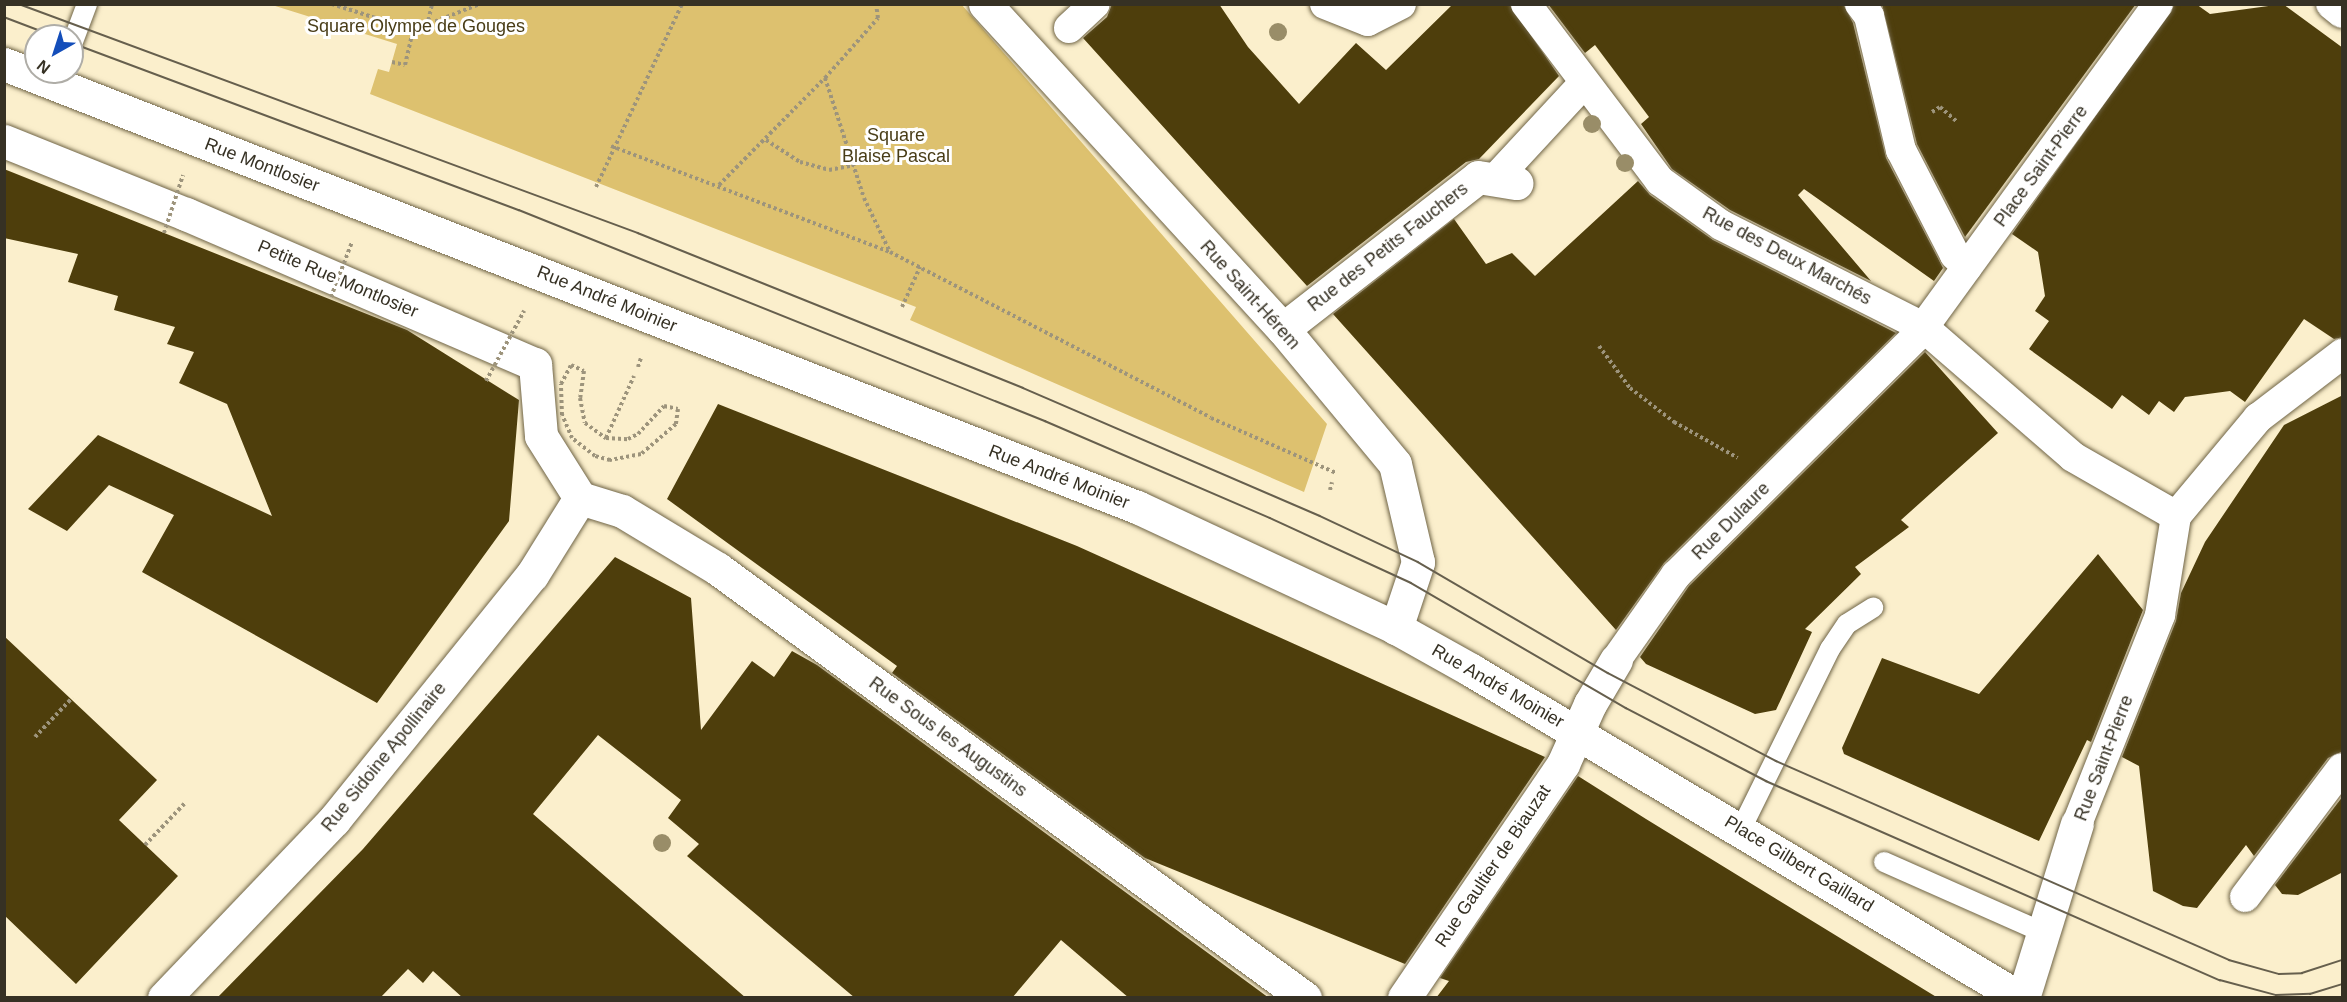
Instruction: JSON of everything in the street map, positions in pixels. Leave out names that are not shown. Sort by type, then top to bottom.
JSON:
[{"type":"street","name":"Rue Saint-Hérem","points":[[985,4],[1283,329],[1395,464],[1418,562],[1396,628]]},
{"type":"street","points":[[1069,28],[1095,4]]},
{"type":"street","points":[[1325,4],[1368,21],[1401,4]]},
{"type":"street","name":"Rue des Deux Marchés","points":[[1526,4],[1660,181],[1721,225],[1920,331]]},
{"type":"street","points":[[1860,4],[1869,16],[1901,150],[1955,255],[1967,267]]},
{"type":"street","name":"Place Saint-Pierre","points":[[1920,331],[2158,4]]},
{"type":"street","points":[[2331,4],[2343,13]]},
{"type":"street","name":"Rue Montlosier","points":[[4,64],[24,69]]},
{"type":"street","name":"Rue des Petits Fauchers","points":[[1283,329],[1478,177],[1507,180],[1584,83]]},
{"type":"street","name":"Rue Montlosier","points":[[71,84],[521,265]]},
{"type":"street","name":"Petite Rue Montlosier","points":[[4,141],[186,214],[535,364],[541,436],[580,498]]},
{"type":"street","name":"Rue André Moinier","points":[[521,265],[1137,507],[1396,628],[1578,732]]},
{"type":"street","points":[[1920,331],[2073,457],[2176,516],[2258,418],[2343,354]]},
{"type":"street","name":"Rue Dulaure","points":[[1578,732],[1616,660],[1676,575],[1920,331]]},
{"type":"street","name":"Rue Sidoine Apollinaire","points":[[164,998],[334,820],[532,575],[580,498]]},
{"type":"street","name":"Rue Sous les Augustins","points":[[580,498],[622,512],[718,569],[1305,998]]},
{"type":"street","name":"Rue Saint-Pierre","points":[[2021,998],[2044,933],[2077,824],[2160,615],[2176,516]]},
{"type":"street","name":"Place Gilbert Gaillard","points":[[1578,732],[2021,998]]},
{"type":"street","name":"Rue Gaultier de Biauzat","points":[[1404,998],[1563,764],[1578,732]]},
{"type":"street","points":[[2245,897],[2343,768]]},
{"type":"lane","points":[[80,24],[87,4]]},
{"type":"lane","points":[[1741,829],[1830,649],[1847,624],[1873,608]]},
{"type":"lane","points":[[1884,862],[2044,933]]},
{"type":"path","points":[[332,4],[413,30],[427,27],[480,4]]},
{"type":"path","points":[[427,27],[432,4]]},
{"type":"path","points":[[596,187],[611,146],[682,4]]},
{"type":"path","points":[[719,185],[766,140],[878,18],[876,4]]},
{"type":"path","points":[[392,62],[405,65],[413,30]]},
{"type":"path","points":[[825,78],[864,198],[890,252]]},
{"type":"path","points":[[766,140],[810,165],[829,170],[854,165]]},
{"type":"path","points":[[611,146],[719,185],[890,252],[1211,418],[1336,473]]},
{"type":"path","points":[[164,233],[183,175]]},
{"type":"path","points":[[330,297],[352,242]]},
{"type":"path","points":[[902,307],[920,267]]},
{"type":"path","points":[[486,381],[524,310]]},
{"type":"path","points":[[1599,346],[1630,388],[1674,422],[1738,458],[1768,483]]},
{"type":"path","points":[[638,367],[641,358]]},
{"type":"path","points":[[606,438],[634,376]]},
{"type":"path","points":[[580,398],[585,423],[606,438],[628,439],[664,406],[678,409],[676,424],[657,444],[641,454],[610,460]]},
{"type":"path","points":[[1330,490],[1332,482]]},
{"type":"path","points":[[35,737],[72,698]]},
{"type":"path","points":[[145,845],[185,803]]},
{"type":"green space","name":"Square Blaise Pascal","points":[[272,5],[962,5],[1327,424],[1304,492],[910,320],[916,307],[370,94],[378,69],[389,72],[397,44]]},
{"type":"building","points":[[1112,4],[1219,4],[1248,47],[1299,104],[1356,43],[1386,70],[1453,4],[1509,4],[1559,76],[1479,159],[1466,162],[1307,286],[1083,38],[1107,17]]},
{"type":"building","points":[[1548,4],[1843,4],[1853,23],[1886,158],[1943,268],[1934,281],[1804,189],[1798,195],[1871,281],[1730,210],[1672,169],[1641,124],[1649,117],[1595,45],[1585,53]]},
{"type":"building","points":[[1882,4],[2136,4],[1965,237],[1917,144]]},
{"type":"building","points":[[2175,4],[2196,4],[2210,14],[2283,4],[2343,48],[2343,337],[2334,339],[2304,319],[2245,402],[2230,391],[2185,397],[2174,412],[2159,401],[2149,415],[2122,395],[2112,409],[2029,349],[2049,321],[2035,311],[2045,296],[2038,252],[2012,234]]},
{"type":"building","points":[[4,169],[407,330],[519,400],[509,521],[377,703],[142,572],[174,515],[109,485],[67,531],[28,509],[98,435],[272,516],[227,404],[179,383],[194,352],[167,344],[175,327],[114,310],[118,296],[68,282],[78,254],[4,238]]},
{"type":"building","points":[[1638,181],[1650,195],[1713,240],[1896,333],[1664,563],[1616,630],[1333,314],[1454,219],[1486,264],[1512,253],[1535,276]]},
{"type":"building","points":[[1925,352],[1998,433],[1901,520],[1909,527],[1855,567],[1861,574],[1805,629],[1812,632],[1776,710],[1755,714],[1646,664],[1640,657],[1689,586]]},
{"type":"building","points":[[2343,395],[2343,751],[2328,758],[2254,856],[2246,845],[2197,908],[2183,906],[2153,891],[2139,766],[2122,757],[2176,621],[2181,593],[2205,542],[2284,425]]},
{"type":"building","points":[[718,404],[1077,546],[1545,757],[1405,964],[1145,858],[892,673],[897,666],[667,499]]},
{"type":"building","points":[[2098,554],[2143,610],[2091,742],[2087,740],[2039,841],[1844,754],[1842,748],[1882,658],[1979,694]]},
{"type":"building","points":[[615,557],[691,598],[701,730],[752,661],[774,677],[792,651],[817,665],[1269,998],[1129,998],[1061,940],[1012,998],[855,998],[687,856],[699,844],[668,818],[681,800],[598,735],[533,814],[746,998],[463,998],[433,971],[423,983],[408,969],[380,998],[217,998],[363,849]]},
{"type":"building","points":[[4,636],[157,780],[119,820],[178,876],[76,984],[4,915]]},
{"type":"building","points":[[1578,776],[1938,998],[1436,998],[1449,981],[1440,978]]},
{"type":"building","points":[[2343,796],[2343,872],[2298,895],[2282,894],[2275,885]]},
{"type":"tram line","points":[[19,4],[638,233],[1023,388],[1320,516],[1418,562],[1608,673],[1776,761],[2229,960],[2279,974],[2302,973],[2342,960]]},
{"type":"tram line","points":[[4,17],[24,25]]},
{"type":"tram line","points":[[84,47],[519,210],[1045,421],[1270,518],[1411,583],[1626,708],[1766,781],[2220,980],[2276,995],[2310,994],[2342,984]]},
{"type":"park label","name":"Square Olympe de Gouges","points":[[416,26]]}]
